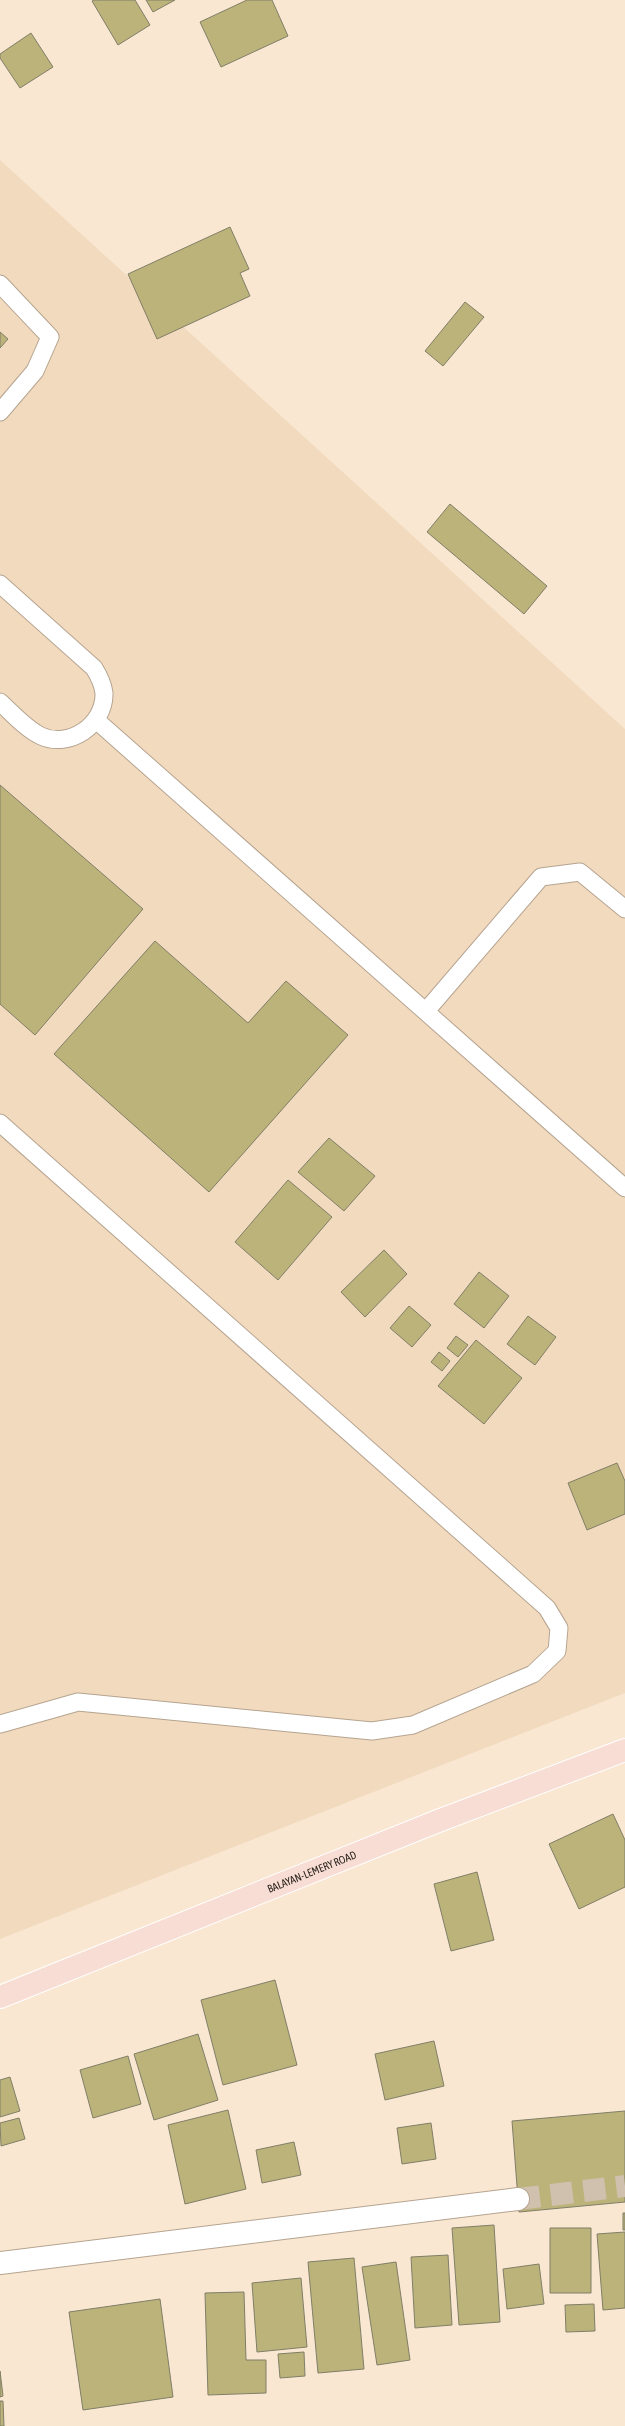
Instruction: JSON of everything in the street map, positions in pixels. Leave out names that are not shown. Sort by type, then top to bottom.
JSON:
[{"type":"main road","name":"BALAYAN-LEMERY ROAD","points":[[0,1997],[438,1821],[625,1750]]},
{"type":"street","points":[[0,2263],[518,2199]]},
{"type":"lane","points":[[0,284],[50,337],[36,371],[0,412]]},
{"type":"lane","points":[[0,584],[94,668],[101,680],[104,694],[102,707],[96,720],[85,731],[71,738],[56,740],[41,736],[0,702]]},
{"type":"lane","points":[[96,720],[625,1188]]},
{"type":"lane","points":[[426,1011],[541,877],[580,872],[625,909]]},
{"type":"lane","points":[[0,1123],[547,1608],[559,1628],[557,1651],[533,1674],[413,1725],[372,1731],[78,1702],[0,1724]]},
{"type":"shaded area","points":[[0,160],[625,729],[625,1693],[0,1939]]},
{"type":"building","points":[[135,0],[150,25],[118,45],[92,1]]},
{"type":"building","points":[[146,0],[175,0],[153,12]]},
{"type":"building","points":[[247,0],[272,0],[288,36],[221,67],[200,22]]},
{"type":"building","points":[[31,33],[53,67],[20,88],[0,58],[0,54]]},
{"type":"building","points":[[230,227],[249,269],[240,273],[250,296],[157,339],[128,274]]},
{"type":"building","points":[[465,302],[484,317],[443,366],[425,351]]},
{"type":"building","points":[[0,332],[8,339],[0,348]]},
{"type":"building","points":[[450,504],[547,586],[524,614],[427,532]]},
{"type":"building","points":[[0,785],[143,909],[35,1035],[0,1004]]},
{"type":"building","points":[[155,941],[248,1023],[286,981],[348,1035],[209,1192],[54,1054]]},
{"type":"building","points":[[329,1138],[375,1176],[344,1211],[298,1172]]},
{"type":"building","points":[[288,1180],[332,1217],[278,1280],[235,1242]]},
{"type":"building","points":[[384,1250],[407,1274],[365,1317],[341,1292]]},
{"type":"building","points":[[479,1272],[509,1296],[484,1328],[454,1304]]},
{"type":"building","points":[[409,1306],[431,1325],[412,1347],[390,1328]]},
{"type":"building","points":[[528,1316],[556,1337],[535,1365],[507,1344]]},
{"type":"building","points":[[456,1336],[468,1345],[458,1357],[447,1348]]},
{"type":"building","points":[[476,1340],[522,1378],[484,1424],[438,1386]]},
{"type":"building","points":[[439,1352],[450,1361],[442,1371],[431,1362]]},
{"type":"building","points":[[617,1463],[625,1481],[625,1514],[587,1530],[568,1483]]},
{"type":"building","points":[[613,1814],[625,1840],[625,1887],[579,1909],[549,1844]]},
{"type":"building","points":[[477,1872],[494,1940],[451,1951],[434,1884]]},
{"type":"building","points":[[275,1980],[297,2065],[223,2085],[201,2000]]},
{"type":"building","points":[[198,2034],[218,2100],[154,2120],[134,2054]]},
{"type":"building","points":[[434,2041],[444,2086],[385,2100],[375,2054]]},
{"type":"building","points":[[128,2056],[141,2104],[93,2118],[80,2070]]},
{"type":"building","points":[[10,2077],[20,2111],[0,2117],[0,2080]]},
{"type":"building","points":[[228,2110],[246,2189],[185,2204],[168,2125]]},
{"type":"building","points":[[625,2111],[625,2202],[519,2212],[512,2121]]},
{"type":"building","points":[[19,2118],[25,2139],[1,2146],[0,2123]]},
{"type":"building","points":[[431,2123],[436,2159],[402,2164],[397,2128]]},
{"type":"building","points":[[294,2142],[301,2175],[262,2183],[256,2150]]},
{"type":"building","points":[[623,2213],[625,2213],[625,2230],[623,2230]]},
{"type":"building","points":[[494,2225],[500,2322],[459,2325],[452,2228]]},
{"type":"building","points":[[550,2228],[591,2228],[591,2293],[550,2293]]},
{"type":"building","points":[[625,2232],[625,2308],[603,2310],[597,2234]]},
{"type":"building","points":[[448,2255],[452,2325],[415,2328],[411,2257]]},
{"type":"building","points":[[354,2258],[364,2369],[318,2373],[308,2262]]},
{"type":"building","points":[[396,2262],[410,2360],[377,2365],[362,2267]]},
{"type":"building","points":[[539,2264],[544,2304],[507,2309],[503,2269]]},
{"type":"building","points":[[301,2278],[307,2347],[257,2352],[252,2283]]},
{"type":"building","points":[[244,2292],[246,2360],[266,2360],[266,2393],[208,2395],[205,2293]]},
{"type":"building","points":[[160,2299],[173,2397],[83,2410],[69,2312]]},
{"type":"building","points":[[594,2304],[595,2331],[566,2332],[565,2305]]},
{"type":"building","points":[[304,2352],[305,2376],[280,2378],[278,2354]]},
{"type":"building","points":[[0,2371],[3,2396],[0,2397]]},
{"type":"building","points":[[0,2401],[3,2401],[4,2426],[0,2426]]},
{"type":"tunnel","points":[[518,2199],[625,2186]]}]
